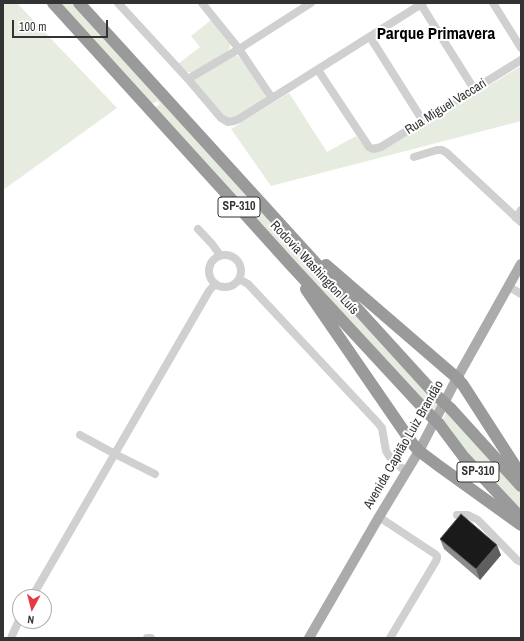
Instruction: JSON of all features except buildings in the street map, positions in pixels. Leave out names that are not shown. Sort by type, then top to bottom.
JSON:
[{"type":"highway","name":"Rodovia Washington Luís","points":[[53,3],[289,263],[439,424],[463,456],[521,518]]},
{"type":"highway","name":"Rodovia Washington Luís","points":[[80,3],[434,393],[451,409],[521,486]]},
{"type":"highway","points":[[84,3],[102,27]]},
{"type":"highway","points":[[291,236],[457,378],[521,475]]},
{"type":"highway","points":[[289,263],[412,443],[419,450],[521,525]]},
{"type":"main road","name":"Avenida Capitão Luiz Brandão","points":[[312,637],[379,517],[419,450],[457,378],[521,264]]},
{"type":"street","points":[[118,3],[221,118],[228,122],[234,121],[318,70],[421,4],[474,89]]},
{"type":"street","points":[[203,3],[239,49],[272,98]]},
{"type":"street","points":[[188,80],[311,3]]},
{"type":"street","points":[[493,3],[521,48]]},
{"type":"street","points":[[370,37],[423,121]]},
{"type":"street","name":"Rua Miguel Vaccari","points":[[318,70],[369,147],[373,149],[381,148],[521,60]]},
{"type":"street","points":[[414,158],[437,150],[442,150],[519,220]]},
{"type":"street","points":[[519,220],[521,210]]},
{"type":"street","points":[[198,229],[212,244],[220,256]]},
{"type":"street","points":[[220,256],[232,256],[240,264],[241,272],[239,279],[234,285],[230,286],[222,287],[215,284],[210,278],[209,266],[213,260],[220,256]]},
{"type":"street","points":[[239,279],[248,284],[378,423],[382,428],[386,451],[389,456],[406,472]]},
{"type":"street","points":[[37,589],[209,291],[215,284]]},
{"type":"street","points":[[508,286],[521,294]]},
{"type":"street","points":[[80,435],[155,474]]},
{"type":"street","points":[[457,515],[468,515],[478,520],[517,560],[521,562]]},
{"type":"street","points":[[379,517],[437,556],[436,561],[390,638]]},
{"type":"shaded area","points":[[3,3],[17,3],[117,108],[3,190]]},
{"type":"shaded area","points":[[57,3],[74,3],[440,403],[435,412],[153,109],[160,104],[158,101],[151,104]]},
{"type":"shaded area","points":[[211,20],[230,42],[230,48],[228,51],[193,73],[185,71],[178,64],[200,47],[191,36]]},
{"type":"shaded area","points":[[235,55],[239,57],[267,95],[263,100],[232,119],[221,116],[193,82],[194,77]]},
{"type":"shaded area","points":[[521,66],[521,121],[271,186],[231,129],[289,93],[327,152],[356,136],[367,150],[383,150]]},
{"type":"shaded area","points":[[447,411],[521,492],[521,510],[442,424]]},
{"type":"district","name":"Parque Primavera","points":[[436,34]]}]
